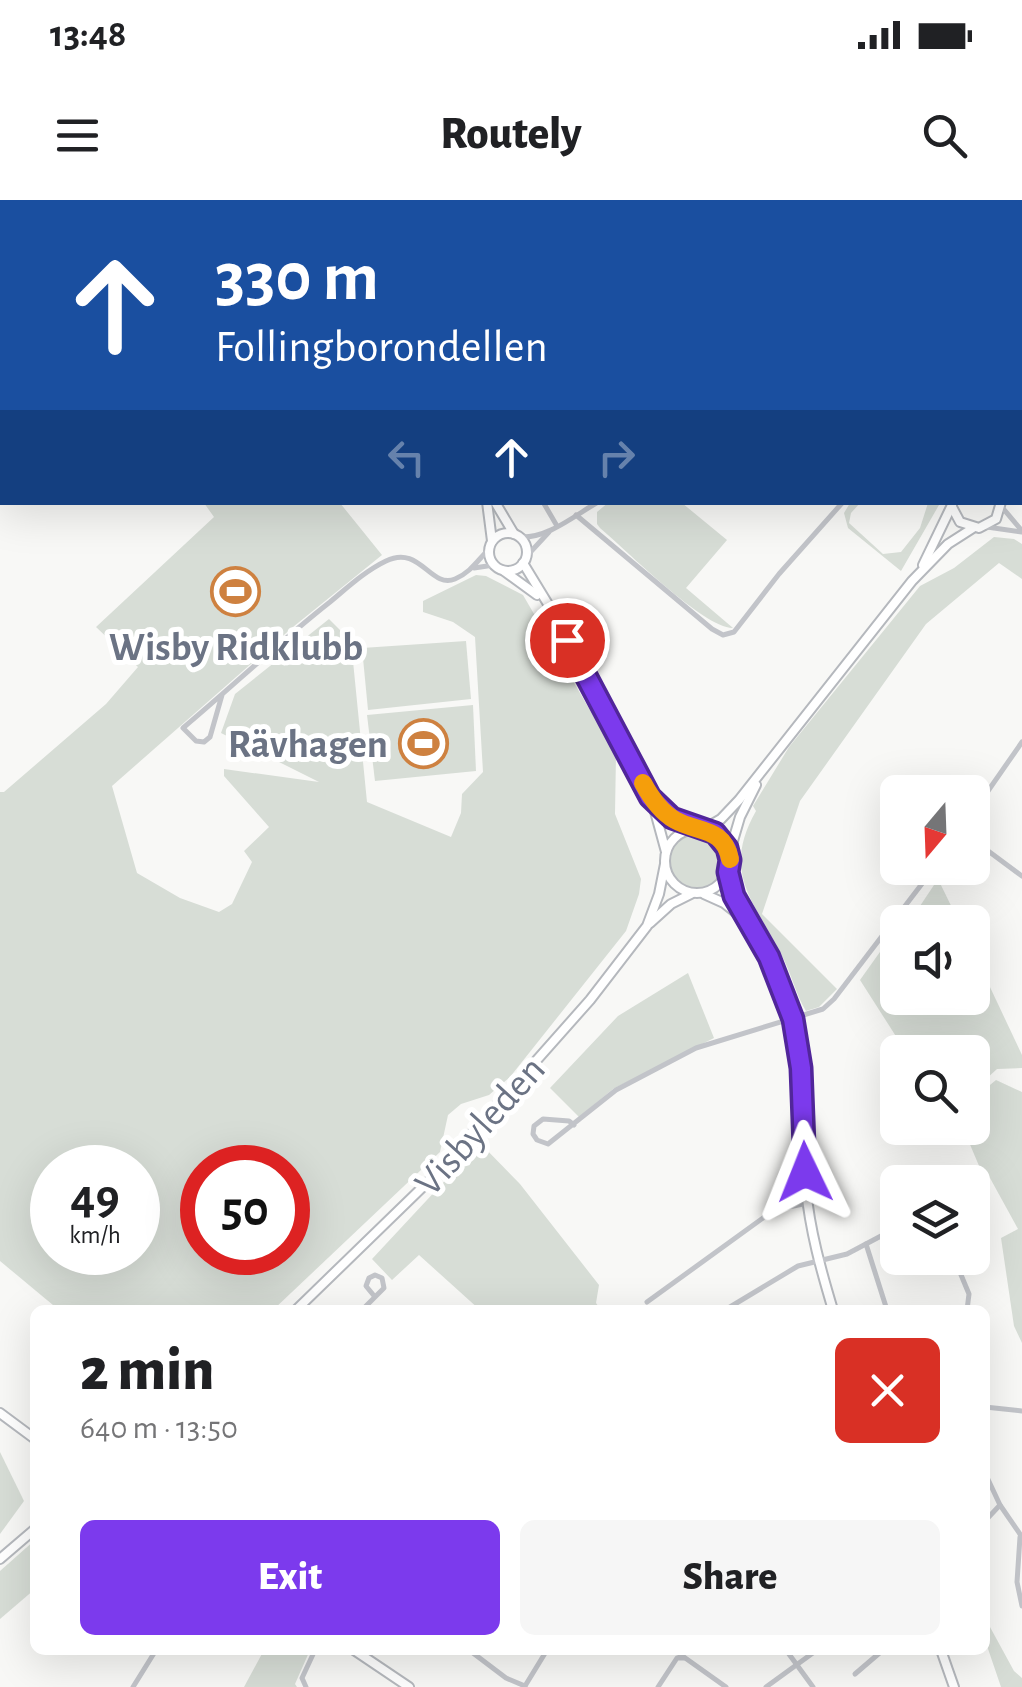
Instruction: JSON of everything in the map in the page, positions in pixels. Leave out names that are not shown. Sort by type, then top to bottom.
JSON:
[{"type":"main road","points":[[487,505],[494,565],[551,608]]},
{"type":"main road","points":[[497,505],[525,546],[527,575],[551,608],[650,797],[666,852],[665,864],[675,884],[724,903],[746,921]]},
{"type":"main road","points":[[952,505],[960,522],[973,528]]},
{"type":"main road","points":[[912,582],[940,536],[952,505]]},
{"type":"main road","points":[[666,852],[675,837],[722,819],[912,582],[948,544],[996,519],[1001,505]]},
{"type":"main road","points":[[491,545],[501,534],[516,536]]},
{"type":"main road","points":[[504,571],[514,570],[524,561]]},
{"type":"main road","points":[[766,768],[740,817],[728,872],[734,896],[769,957],[793,1019],[801,1068],[808,1202],[818,1260],[832,1305]]},
{"type":"main road","points":[[650,797],[672,818],[721,838],[729,855]]},
{"type":"main road","name":"Visbyleden","points":[[647,926],[665,864]]},
{"type":"main road","points":[[698,893],[719,885],[728,872]]},
{"type":"main road","name":"Visbyleden","points":[[301,1305],[434,1176],[509,1095],[647,926],[670,904],[698,893]]},
{"type":"main road","points":[[0,1413],[30,1433]]},
{"type":"main road","points":[[0,1559],[30,1533]]},
{"type":"main road","points":[[362,1655],[410,1687]]},
{"type":"main road","points":[[942,1655],[954,1687]]},
{"type":"street","points":[[544,505],[554,528]]},
{"type":"street","points":[[516,536],[528,538],[554,528],[593,505]]},
{"type":"street","points":[[576,515],[723,635],[734,632],[840,505]]},
{"type":"street","points":[[1002,505],[1022,532]]},
{"type":"street","points":[[984,527],[1022,532]]},
{"type":"street","points":[[524,561],[554,528]]},
{"type":"street","points":[[471,569],[491,545]]},
{"type":"street","points":[[222,695],[210,737],[204,742],[196,741],[183,728],[319,610],[388,560],[412,558],[436,578],[446,581],[471,569],[494,565]]},
{"type":"street","points":[[990,788],[1022,742]]},
{"type":"street","points":[[990,852],[1022,876]]},
{"type":"street","points":[[574,1124],[543,1119],[534,1126],[533,1134],[548,1144],[574,1124],[616,1090],[696,1048],[818,1011],[834,999],[921,885]]},
{"type":"street","points":[[647,1302],[774,1210],[808,1202]]},
{"type":"street","points":[[733,1305],[798,1266],[847,1254],[880,1237]]},
{"type":"street","points":[[866,1244],[885,1305]]},
{"type":"street","points":[[962,1275],[970,1294],[968,1305]]},
{"type":"street","points":[[367,1305],[375,1297]]},
{"type":"street","points":[[990,1408],[1022,1411]]},
{"type":"street","points":[[990,1484],[1021,1537],[1017,1582],[1022,1606]]},
{"type":"street","points":[[990,1516],[1000,1505]]},
{"type":"street","points":[[133,1687],[153,1655]]},
{"type":"street","points":[[306,1687],[302,1678],[313,1655]]},
{"type":"street","points":[[476,1655],[525,1687],[544,1655]]},
{"type":"street","points":[[681,1655],[726,1687]]},
{"type":"street","points":[[790,1655],[813,1687]]},
{"type":"street","points":[[766,1687],[810,1655]]},
{"type":"street","points":[[855,1674],[877,1655]]},
{"type":"street","points":[[658,1687],[678,1658],[688,1660]]},
{"type":"shaded area","points":[[205,505],[342,505],[382,555],[293,627],[112,786],[137,873],[180,898],[219,912],[232,904],[252,862],[244,851],[269,827],[224,776],[224,769],[319,782],[221,733],[235,694],[329,619],[351,641],[367,802],[451,837],[461,813],[462,794],[483,772],[475,637],[453,622],[423,612],[423,601],[476,575],[523,595],[616,755],[615,814],[641,879],[626,931],[510,1077],[489,1095],[461,1104],[448,1115],[440,1152],[310,1275],[310,1145],[180,1145],[180,1275],[310,1275],[278,1305],[53,1305],[0,1261],[0,792],[106,704],[138,667],[96,627],[214,517]]},
{"type":"shaded area","points":[[605,505],[684,505],[727,540],[686,588],[733,628],[704,616],[646,570],[600,528],[597,512]]},
{"type":"shaded area","points":[[849,505],[858,505],[849,523],[883,554],[901,552],[920,528],[927,505],[939,505],[901,571],[848,528],[844,513]]},
{"type":"shaded area","points":[[994,537],[1022,544],[1022,579],[999,563],[926,624],[800,801],[762,914],[837,989],[819,1007],[806,1011],[785,961],[745,886],[741,852],[756,811],[753,806],[789,747],[920,586],[954,568]]},
{"type":"shaded area","points":[[466,641],[471,699],[368,710],[362,648]]},
{"type":"shaded area","name":"Rävhagen","points":[[473,705],[476,771],[375,781],[367,715]]},
{"type":"shaded area","points":[[697,832],[717,840],[725,860],[717,880],[697,888],[677,880],[669,860],[677,840]]},
{"type":"shaded area","points":[[934,885],[941,885],[951,905],[921,905]]},
{"type":"shaded area","points":[[880,952],[880,1011],[860,980]]},
{"type":"shaded area","points":[[688,973],[714,1038],[613,1089],[579,1117],[550,1088],[618,1016]]},
{"type":"shaded area","points":[[990,987],[1022,1055],[1022,1068],[997,1069],[990,1075],[990,1035],[895,1035],[882,1015],[990,1015]]},
{"type":"shaded area","points":[[996,1080],[1022,1092],[1022,1343],[1014,1326],[1001,1238],[1018,1229],[990,1178],[990,1165],[979,1165],[970,1145],[990,1145],[990,1085]]},
{"type":"shaded area","points":[[480,1143],[520,1184],[599,1285],[597,1305],[474,1305],[419,1255],[392,1280],[372,1259]]},
{"type":"shaded area","points":[[0,1452],[24,1501],[0,1534]]},
{"type":"shaded area","points":[[30,1544],[30,1593],[0,1619],[0,1571]]},
{"type":"shaded area","points":[[990,1627],[1014,1671],[1022,1678],[1022,1687],[1001,1687],[990,1655]]},
{"type":"shaded area","points":[[261,1655],[308,1655],[297,1687],[244,1687]]},
{"type":"slow traffic","points":[[643,783],[666,814],[718,836],[730,859]]},
{"type":"place","name":"Wisby Ridklubb","points":[[236,591]]},
{"type":"place","name":"Rävhagen","points":[[423,743]]},
{"type":"route","points":[[567,640],[650,797],[672,818],[715,833],[727,848],[734,896],[769,957],[793,1019],[801,1068],[805,1172]]}]
